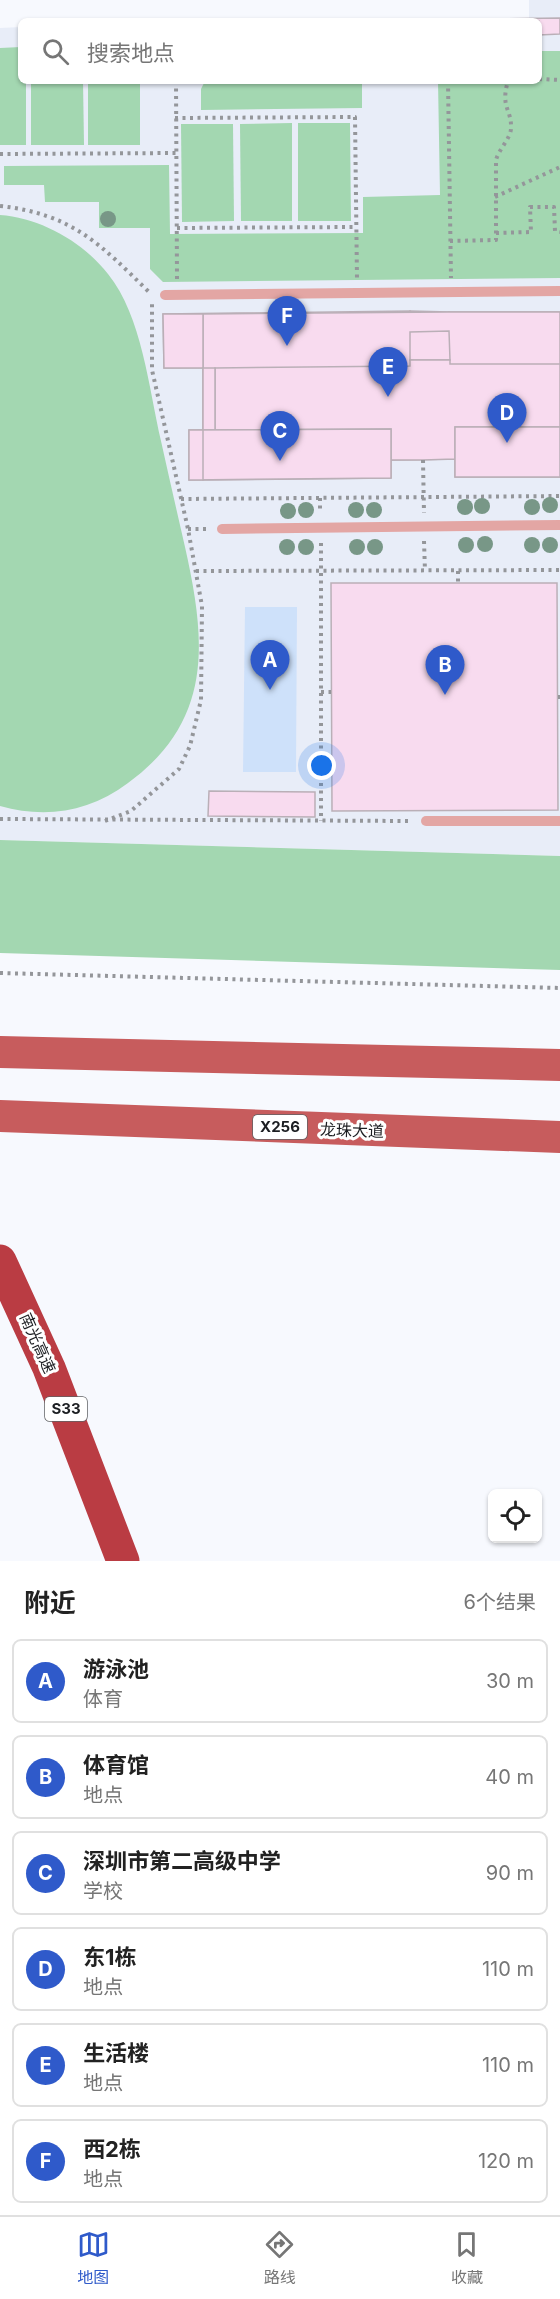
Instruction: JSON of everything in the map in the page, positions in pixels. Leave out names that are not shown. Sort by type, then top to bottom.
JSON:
[{"type":"highway","name":"南光高速","points":[[0,1261],[50,1368],[123,1561]]},
{"type":"main road","points":[[0,1052],[560,1065]]},
{"type":"main road","name":"龙珠大道","points":[[0,1116],[560,1137]]},
{"type":"lane","points":[[165,295],[560,291]]},
{"type":"lane","points":[[222,529],[560,525]]},
{"type":"lane","points":[[426,821],[560,821]]},
{"type":"path","points":[[542,79],[560,80]]},
{"type":"path","points":[[176,84],[178,295]]},
{"type":"path","points":[[447,84],[451,292]]},
{"type":"path","points":[[450,241],[496,240],[495,197],[499,148],[510,135],[511,128],[504,99],[507,84]]},
{"type":"path","points":[[176,118],[355,117],[357,293]]},
{"type":"path","points":[[0,154],[176,153]]},
{"type":"path","points":[[495,197],[560,167]]},
{"type":"path","points":[[0,206],[22,208],[69,223],[99,243],[152,295],[152,370],[202,606],[201,700],[190,746],[178,769],[131,810],[105,821]]},
{"type":"path","points":[[496,232],[531,232],[530,207],[554,207],[555,231],[560,232]]},
{"type":"path","points":[[177,228],[356,227]]},
{"type":"path","points":[[423,460],[423,484]]},
{"type":"path","points":[[181,499],[560,496]]},
{"type":"path","points":[[196,571],[560,570]]},
{"type":"path","points":[[321,571],[321,821]]},
{"type":"path","points":[[458,571],[458,583]]},
{"type":"path","points":[[321,692],[331,692]]},
{"type":"path","points":[[0,819],[426,821]]},
{"type":"path","points":[[0,973],[560,988]]},
{"type":"shaded area","points":[[529,0],[560,0],[560,856],[0,840],[0,28],[18,27],[18,84],[542,84],[542,18],[529,18]]},
{"type":"green space","points":[[18,47],[18,84],[26,84],[26,145],[0,145],[0,48]]},
{"type":"green space","points":[[542,51],[560,51],[560,278],[163,282],[150,269],[150,228],[99,228],[99,202],[45,202],[44,185],[4,185],[4,166],[169,165],[170,234],[363,233],[363,197],[440,195],[438,84],[542,84]]},
{"type":"green space","points":[[31,84],[83,84],[84,145],[31,145]]},
{"type":"green space","points":[[88,84],[140,84],[140,145],[88,145]]},
{"type":"green space","points":[[204,84],[362,84],[362,108],[201,110],[201,89]]},
{"type":"green space","points":[[292,123],[292,221],[241,221],[240,124]]},
{"type":"green space","points":[[298,123],[350,123],[351,221],[298,221]]},
{"type":"green space","points":[[181,124],[233,124],[234,221],[182,222]]},
{"type":"green space","points":[[0,215],[31,221],[74,242],[98,262],[120,291],[129,310],[143,354],[185,547],[197,615],[199,646],[197,677],[189,705],[176,733],[156,759],[113,793],[82,806],[50,812],[17,810],[0,806]]},
{"type":"green space","points":[[0,840],[560,856],[560,970],[0,953]]},
{"type":"water","points":[[245,607],[297,607],[296,772],[243,772]]},
{"type":"building","points":[[542,18],[560,18],[560,34],[542,35]]},
{"type":"building","points":[[410,311],[449,312],[449,331],[410,332]]},
{"type":"building","points":[[410,311],[410,366],[164,368],[163,314]]},
{"type":"building","points":[[449,312],[560,312],[560,364],[450,364]]},
{"type":"building","points":[[560,312],[560,477],[455,477],[455,459],[391,460],[391,478],[203,480],[203,314]]},
{"type":"building","points":[[163,314],[203,314],[203,368],[164,368]]},
{"type":"building","points":[[449,331],[450,360],[410,360],[410,332]]},
{"type":"building","points":[[410,360],[450,360],[450,364],[560,364],[560,427],[455,427],[455,459],[423,460],[391,460],[391,429],[215,430],[215,368],[410,366]]},
{"type":"building","points":[[203,368],[215,368],[215,430],[203,430]]},
{"type":"building","points":[[455,427],[560,427],[560,477],[455,477]]},
{"type":"building","points":[[391,429],[391,478],[189,480],[189,430]]},
{"type":"building","points":[[189,430],[203,430],[203,480],[189,480]]},
{"type":"building","points":[[331,583],[557,583],[558,810],[332,811]]},
{"type":"building","points":[[209,791],[315,792],[315,817],[208,816]]},
{"type":"place","name":"西2栋","points":[[287,346]]},
{"type":"place","name":"生活楼","points":[[388,397]]},
{"type":"place","name":"东1栋","points":[[507,443]]},
{"type":"place","name":"深圳市第二高级中学","points":[[280,461]]},
{"type":"place","name":"游泳池","points":[[270,690]]},
{"type":"place","name":"体育馆","points":[[445,695]]}]
